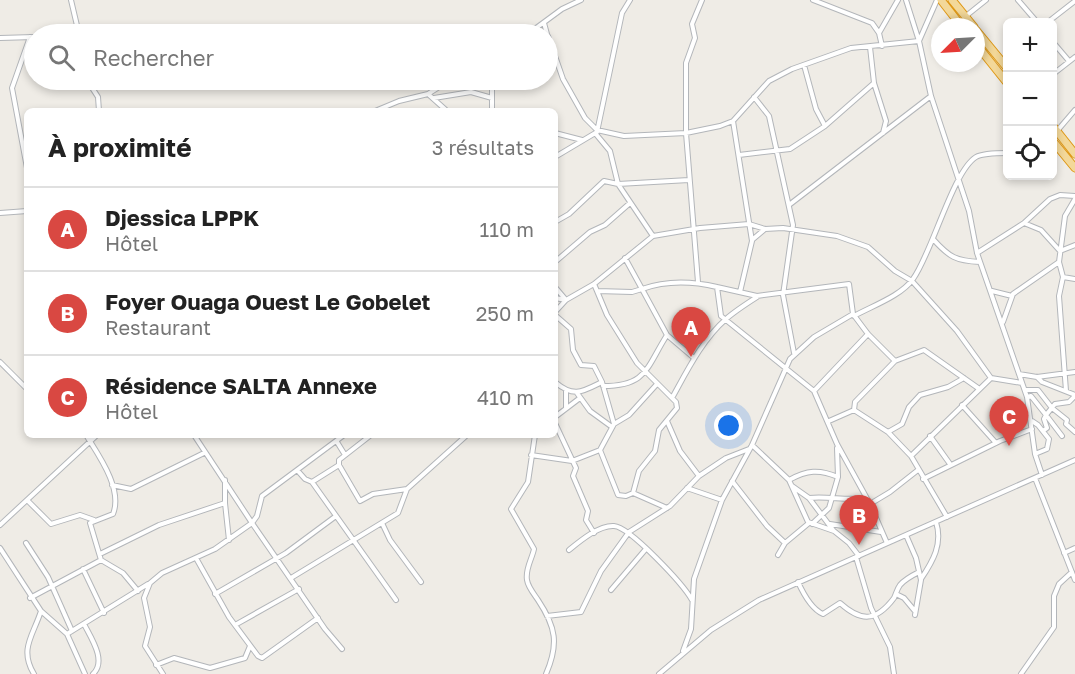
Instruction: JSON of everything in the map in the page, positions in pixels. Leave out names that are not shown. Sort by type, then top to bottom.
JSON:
[{"type":"highway","points":[[939,0],[954,18]]},
{"type":"highway","points":[[952,0],[965,16]]},
{"type":"highway","points":[[985,40],[1003,63]]},
{"type":"highway","points":[[985,55],[1003,78]]},
{"type":"highway","points":[[1057,131],[1075,154]]},
{"type":"highway","points":[[1057,145],[1075,168]]},
{"type":"street","points":[[72,0],[77,24]]},
{"type":"street","points":[[544,23],[581,0]]},
{"type":"street","points":[[596,132],[619,24],[630,0]]},
{"type":"street","points":[[698,282],[686,133],[686,63],[695,38],[692,24],[702,0]]},
{"type":"street","points":[[813,0],[826,2],[872,23],[879,33],[882,46]]},
{"type":"street","points":[[879,33],[898,0]]},
{"type":"street","points":[[906,0],[919,41],[931,96],[969,211],[977,253],[1025,390],[1032,421],[1035,454],[1042,475]]},
{"type":"street","points":[[919,41],[939,0]]},
{"type":"street","points":[[965,16],[986,0]]},
{"type":"street","points":[[1018,0],[1034,18]]},
{"type":"street","points":[[1053,18],[1075,1]]},
{"type":"street","points":[[0,38],[24,37]]},
{"type":"street","points":[[558,155],[596,132],[624,136],[686,133],[733,121],[769,81],[804,65],[851,48],[919,41]]},
{"type":"street","points":[[1057,46],[1069,62]]},
{"type":"street","points":[[870,47],[874,83],[886,121],[883,134]]},
{"type":"street","points":[[24,57],[12,88],[24,152]]},
{"type":"street","points":[[1057,72],[1075,57]]},
{"type":"street","points":[[558,65],[566,86],[585,118],[610,151],[618,184],[653,236]]},
{"type":"street","points":[[804,65],[816,109],[825,126]]},
{"type":"street","points":[[739,155],[790,149],[825,126],[874,83]]},
{"type":"street","points":[[93,90],[98,97],[99,108]]},
{"type":"street","points":[[382,108],[434,90]]},
{"type":"street","points":[[492,90],[492,108]]},
{"type":"street","points":[[433,98],[471,92],[492,98]]},
{"type":"street","points":[[428,94],[444,108]]},
{"type":"street","points":[[789,205],[931,96]]},
{"type":"street","points":[[754,97],[770,116],[789,205],[792,230],[783,295],[794,353]]},
{"type":"street","points":[[1057,126],[1075,110]]},
{"type":"street","points":[[733,121],[752,241],[740,292]]},
{"type":"street","points":[[558,134],[582,140]]},
{"type":"street","points":[[683,651],[691,629],[694,579],[722,500],[752,447],[794,353],[832,324],[854,315],[912,281],[933,239],[958,179],[976,157],[1003,154]]},
{"type":"street","points":[[558,220],[569,214],[599,183],[604,181],[618,184],[689,180]]},
{"type":"street","points":[[977,253],[1024,223],[1050,199],[1060,195],[1075,197],[1065,216],[1059,262],[1063,277],[1059,296],[1067,373],[1066,391]]},
{"type":"street","points":[[558,260],[630,203]]},
{"type":"street","points":[[0,213],[24,211]]},
{"type":"street","points":[[1024,223],[1041,230],[1060,251]]},
{"type":"street","points":[[558,310],[566,300],[594,284],[653,236],[749,224],[765,229],[792,230],[854,240],[868,247],[895,271],[912,281],[957,331],[991,378],[1022,383]]},
{"type":"street","points":[[752,241],[765,229]]},
{"type":"street","points":[[933,239],[959,261],[980,262]]},
{"type":"street","points":[[1060,251],[1075,245]]},
{"type":"street","points":[[625,258],[667,335],[694,358]]},
{"type":"street","points":[[1003,323],[1012,296],[1059,262]]},
{"type":"street","points":[[1063,277],[1075,279]]},
{"type":"street","points":[[597,291],[632,292],[666,283],[698,282],[757,296],[783,295],[849,284],[854,315],[868,334],[895,361]]},
{"type":"street","points":[[594,284],[607,315],[645,372],[672,398],[676,408],[659,430],[655,451],[639,471],[633,493]]},
{"type":"street","points":[[717,287],[719,311],[724,320],[814,392],[837,444],[870,504],[887,543]]},
{"type":"street","points":[[558,291],[566,300]]},
{"type":"street","points":[[992,291],[1012,296]]},
{"type":"street","points":[[672,398],[694,358],[724,320],[757,296]]},
{"type":"street","points":[[558,299],[566,300]]},
{"type":"street","points":[[558,317],[571,329],[573,350],[581,365],[596,367],[603,384],[613,426]]},
{"type":"street","points":[[814,392],[868,334]]},
{"type":"street","points":[[558,384],[566,391],[577,393],[603,384],[619,387],[633,383],[645,372],[667,335]]},
{"type":"street","points":[[854,410],[855,402],[895,361],[924,350],[978,388]]},
{"type":"street","points":[[0,362],[24,386]]},
{"type":"street","points":[[1019,374],[1037,377],[1075,372]]},
{"type":"street","points":[[1037,377],[1042,382],[1075,396]]},
{"type":"street","points":[[888,432],[902,424],[909,407],[920,395],[948,387],[964,378]]},
{"type":"street","points":[[910,456],[978,388],[991,378]]},
{"type":"street","points":[[531,455],[572,461],[600,450],[613,426],[629,415],[657,384]]},
{"type":"street","points":[[1025,390],[1036,389],[1052,408],[1067,420],[1066,424],[1075,432]]},
{"type":"street","points":[[566,391],[566,409]]},
{"type":"street","points":[[577,393],[590,411],[613,426]]},
{"type":"street","points":[[1027,397],[1031,396],[1062,436]]},
{"type":"street","points":[[1043,431],[1047,428],[1044,419],[1052,408],[1075,396]]},
{"type":"street","points":[[558,415],[580,398]]},
{"type":"street","points":[[962,405],[996,443]]},
{"type":"street","points":[[829,422],[854,410]]},
{"type":"street","points":[[854,410],[888,432],[910,456],[922,479],[948,517]]},
{"type":"street","points":[[667,421],[680,451],[699,476]]},
{"type":"street","points":[[1032,421],[1049,438],[1047,449],[1035,454]]},
{"type":"street","points":[[922,479],[996,443],[1032,429]]},
{"type":"street","points":[[558,430],[576,470],[573,476],[588,511],[586,520],[594,533]]},
{"type":"street","points":[[930,436],[950,464]]},
{"type":"street","points":[[27,500],[51,524],[80,515],[94,520],[113,514],[115,496],[112,485],[88,438]]},
{"type":"street","points":[[0,525],[94,438]]},
{"type":"street","points":[[196,438],[204,453],[225,480],[252,523],[342,649]]},
{"type":"street","points":[[67,634],[104,613],[162,573],[229,540],[252,523],[257,516],[262,496],[341,438]]},
{"type":"street","points":[[367,438],[339,460],[339,465],[360,501],[373,494],[407,489],[464,438]]},
{"type":"street","points":[[534,438],[528,482],[511,509],[534,549],[527,571],[527,580],[547,616],[555,638],[555,650],[546,674]]},
{"type":"street","points":[[337,442],[345,455]]},
{"type":"street","points":[[778,555],[785,543],[824,514],[833,497],[838,477],[837,444]]},
{"type":"street","points":[[547,616],[581,612],[601,571],[629,532],[667,508],[699,476],[726,459],[752,447]]},
{"type":"street","points":[[752,447],[789,480],[804,519],[810,524],[834,531]]},
{"type":"street","points":[[600,450],[618,495],[626,496],[633,493],[667,508]]},
{"type":"street","points":[[112,485],[130,489],[204,453]]},
{"type":"street","points":[[659,674],[683,651],[735,614],[798,582],[1075,460]]},
{"type":"street","points":[[312,482],[339,465]]},
{"type":"street","points":[[297,470],[305,479],[312,482],[396,600]]},
{"type":"street","points":[[870,504],[918,470]]},
{"type":"street","points":[[789,480],[812,471],[826,472],[838,477]]},
{"type":"street","points":[[1035,478],[1075,580]]},
{"type":"street","points":[[225,480],[229,540]]},
{"type":"street","points":[[732,481],[763,522],[785,543]]},
{"type":"street","points":[[792,486],[809,498],[824,514],[834,531],[849,543],[857,556],[874,615],[890,647],[894,674]]},
{"type":"street","points":[[687,488],[722,500]]},
{"type":"street","points":[[291,578],[402,509],[407,489]]},
{"type":"street","points":[[809,498],[833,497],[851,501],[866,498]]},
{"type":"street","points":[[30,598],[159,525],[225,503]]},
{"type":"street","points":[[215,594],[277,558],[336,516]]},
{"type":"street","points":[[94,520],[90,528],[101,557],[123,573],[138,591]]},
{"type":"street","points":[[896,594],[904,598],[915,613],[921,580],[938,544],[940,534],[936,522]]},
{"type":"street","points":[[382,523],[390,540],[422,582]]},
{"type":"street","points":[[830,524],[882,532]]},
{"type":"street","points":[[569,550],[594,533],[614,526],[629,532],[645,550],[674,574],[692,601]]},
{"type":"street","points":[[906,535],[916,558],[921,580]]},
{"type":"street","points":[[27,543],[52,584],[72,631]]},
{"type":"street","points":[[0,548],[40,611],[67,634],[85,674]]},
{"type":"street","points":[[1064,553],[1075,548]]},
{"type":"street","points":[[610,590],[645,550]]},
{"type":"street","points":[[195,558],[234,625],[262,658],[318,618]]},
{"type":"street","points":[[83,568],[104,613]]},
{"type":"street","points":[[798,582],[806,598],[818,612],[823,614],[840,603],[851,614],[861,618],[874,615],[888,605],[896,594],[898,586],[919,572]]},
{"type":"street","points":[[1021,674],[1054,627],[1054,596],[1059,584],[1072,572]]},
{"type":"street","points":[[150,583],[144,598],[150,627],[145,646],[163,674]]},
{"type":"street","points":[[234,625],[299,589]]},
{"type":"street","points":[[34,674],[26,655],[40,611]]},
{"type":"street","points":[[84,624],[99,660],[99,667],[93,674]]},
{"type":"street","points":[[156,665],[174,658],[210,668],[245,657],[250,646]]},
{"type":"place","name":"Djessica LPPK","points":[[691,357]]},
{"type":"place","name":"Résidence SALTA Annexe","points":[[1009,446]]},
{"type":"place","name":"Foyer Ouaga Ouest Le Gobelet","points":[[859,545]]}]
